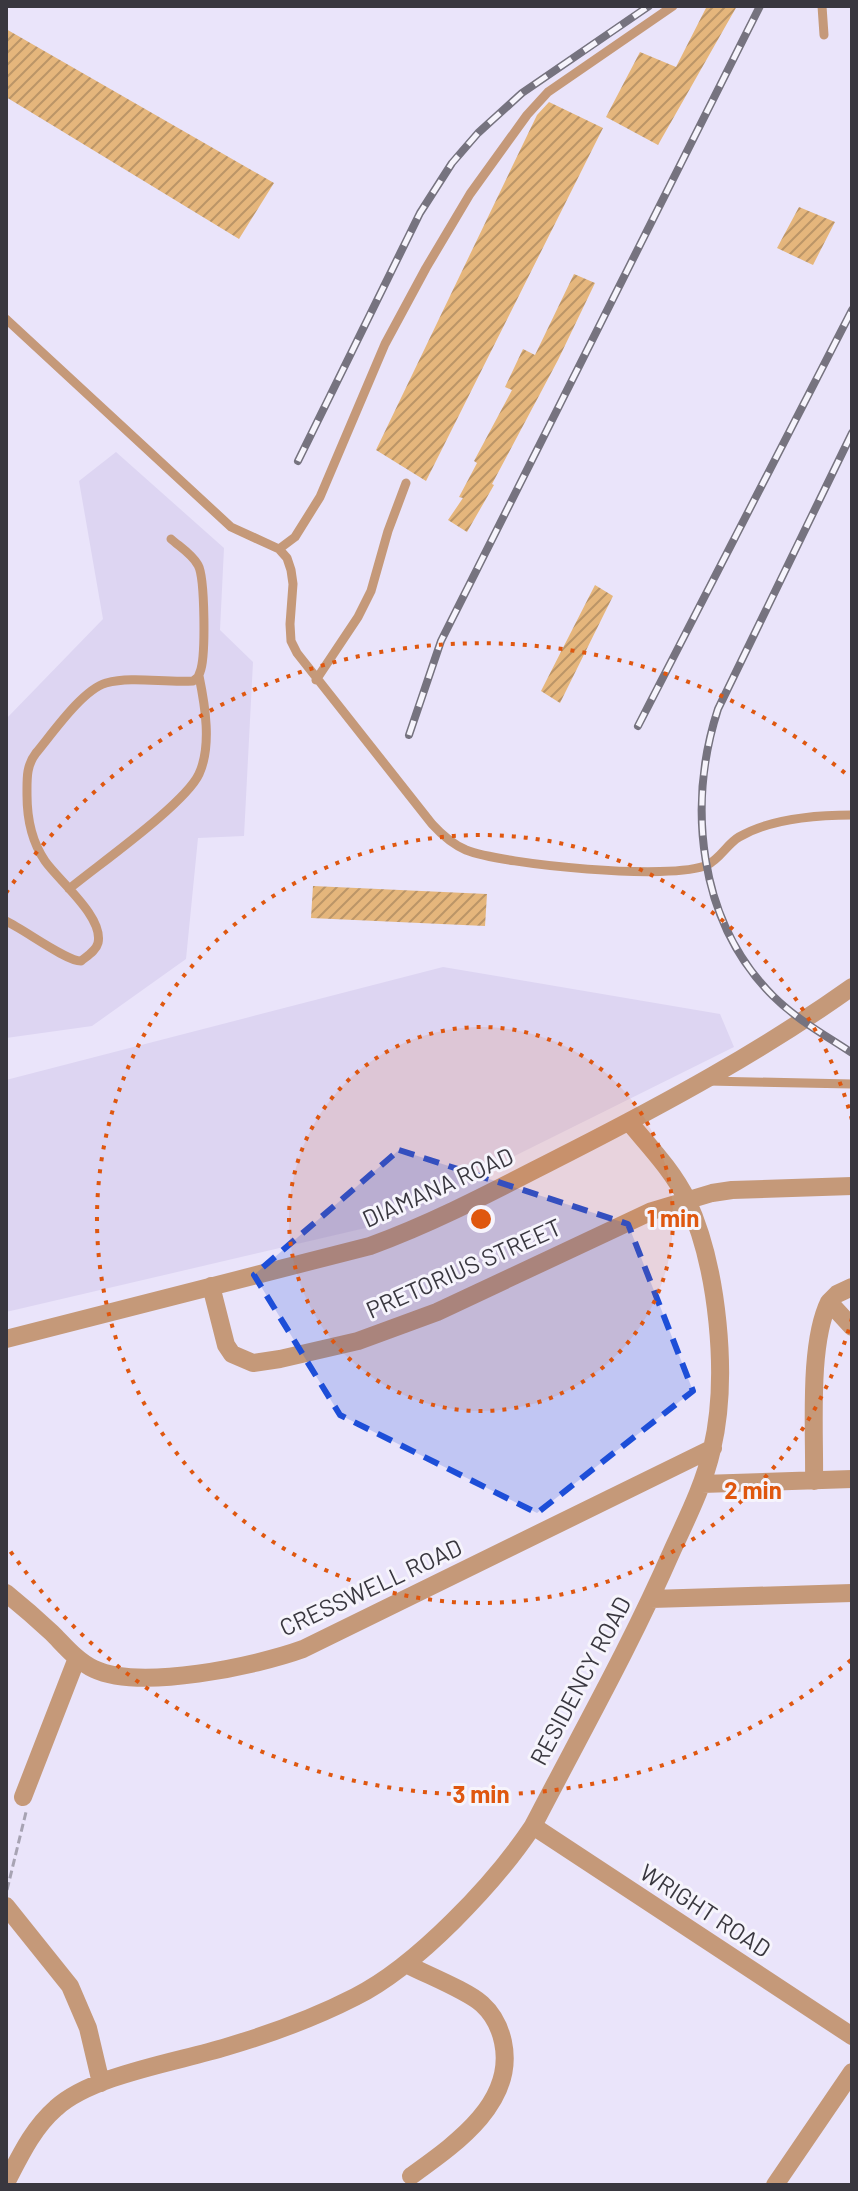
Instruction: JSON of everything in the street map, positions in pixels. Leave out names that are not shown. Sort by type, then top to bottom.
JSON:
[{"type":"street","name":"DIAMANA ROAD","points":[[6,1339],[370,1246],[408,1232],[705,1081],[785,1033],[852,987]]},
{"type":"street","name":"RESIDENCY ROAD","points":[[6,2183],[30,2138],[46,2118],[79,2092],[302,2021],[358,1995],[406,1964],[483,1889],[513,1856],[533,1826],[651,1599],[702,1484],[713,1448],[721,1378],[715,1304],[703,1247],[687,1200],[677,1183],[629,1122]]},
{"type":"street","name":"PRETORIUS STREET","points":[[211,1286],[226,1345],[232,1354],[253,1363],[280,1359],[358,1341],[437,1312],[610,1229],[687,1200],[732,1190],[852,1186]]},
{"type":"street","points":[[814,1481],[817,1353],[822,1316],[837,1294],[852,1287]]},
{"type":"street","points":[[829,1302],[852,1327]]},
{"type":"street","name":"CRESSWELL ROAD","points":[[6,1593],[77,1658],[93,1669],[111,1674],[151,1677],[203,1673],[266,1662],[303,1649],[713,1448]]},
{"type":"street","points":[[702,1484],[852,1479]]},
{"type":"street","points":[[651,1599],[852,1593]]},
{"type":"street","points":[[23,1797],[77,1658]]},
{"type":"street","name":"WRIGHT ROAD","points":[[533,1826],[852,2037]]},
{"type":"street","points":[[6,1906],[70,1986],[88,2028],[101,2083]]},
{"type":"street","points":[[406,1964],[481,2003],[494,2018],[501,2034],[504,2060],[502,2081],[491,2103],[455,2144],[411,2176]]},
{"type":"street","points":[[775,2185],[852,2072]]},
{"type":"lane","points":[[279,549],[295,537],[320,497],[385,344],[426,268],[470,194],[527,115],[548,92],[673,6]]},
{"type":"lane","points":[[822,6],[824,35]]},
{"type":"lane","points":[[6,319],[231,527],[279,549],[287,558],[293,584],[291,641],[316,680],[449,841],[466,850],[534,864],[677,873],[707,865],[737,838],[765,826],[852,815]]},
{"type":"lane","points":[[316,680],[358,617],[371,591],[406,483]]},
{"type":"lane","points":[[69,889],[170,806],[198,776],[205,741],[204,700],[199,676],[202,665],[203,582],[193,556],[171,539]]},
{"type":"lane","points":[[6,921],[35,936],[71,961],[81,961],[93,952],[98,942],[96,925],[46,862],[33,835],[27,807],[30,760],[83,698],[102,684],[130,680],[193,681],[199,676]]},
{"type":"lane","points":[[705,1081],[852,1084]]},
{"type":"path","points":[[6,1897],[27,1811],[23,1797]]},
{"type":"highlighted area","points":[[399,1150],[628,1224],[693,1391],[537,1513],[340,1415],[254,1275]]},
{"type":"shaded area","points":[[116,452],[224,548],[220,630],[253,662],[244,836],[198,838],[186,959],[92,1026],[6,1038],[6,719],[103,619],[79,481]]},
{"type":"shaded area","points":[[443,967],[720,1014],[734,1047],[374,1226],[6,1312],[6,1080]]},
{"type":"building","points":[[707,6],[737,6],[658,145],[606,117],[640,52],[676,67]]},
{"type":"building","points":[[6,29],[274,183],[239,239],[6,97]]},
{"type":"building","points":[[549,102],[603,128],[426,481],[376,450],[537,115]]},
{"type":"building","points":[[799,207],[835,222],[813,265],[777,248]]},
{"type":"building","points":[[574,274],[595,283],[494,485],[467,532],[448,520],[463,498],[459,497],[477,463],[474,461],[512,390],[505,387],[523,349],[535,355]]},
{"type":"building","points":[[595,585],[613,596],[560,703],[541,691]]},
{"type":"building","points":[[313,886],[487,894],[485,926],[311,918]]},
{"type":"railway","points":[[298,461],[420,213],[452,163],[478,133],[522,93],[649,6]]},
{"type":"railway","points":[[409,735],[441,641],[760,6]]},
{"type":"railway","points":[[638,726],[852,310]]},
{"type":"railway","points":[[852,433],[718,709],[708,746],[702,822],[714,898],[728,933],[748,966],[782,1004],[852,1053]]}]
